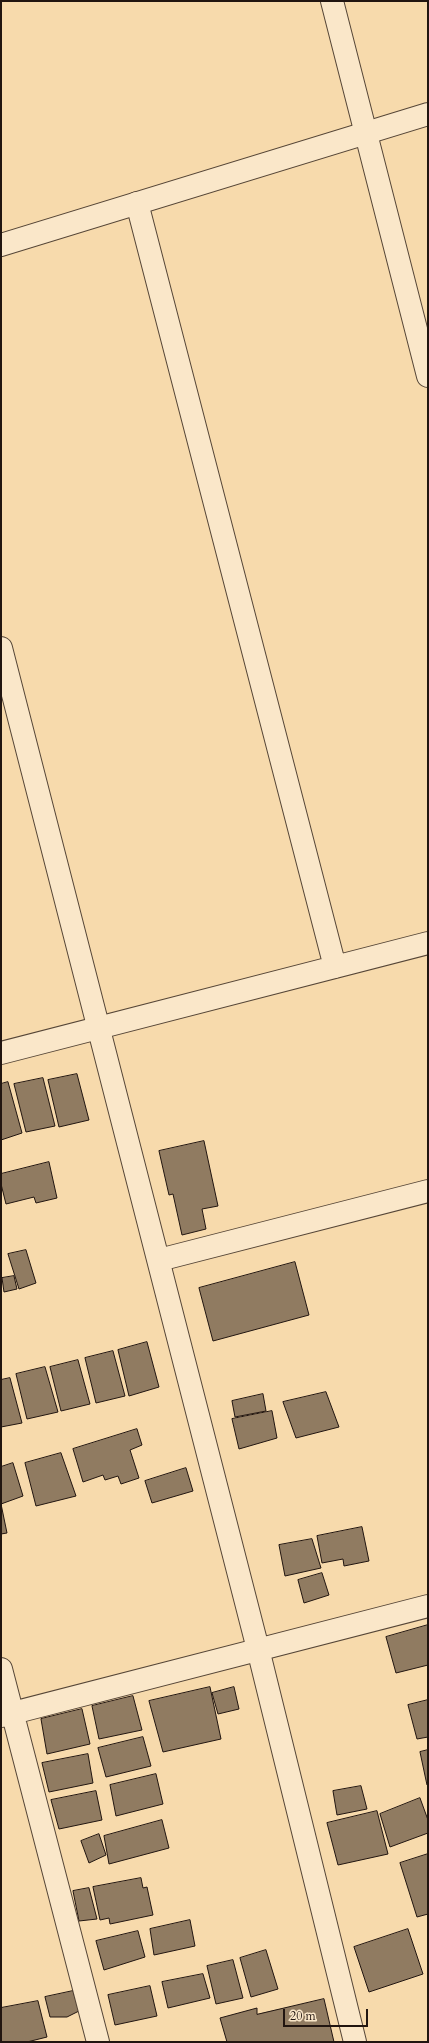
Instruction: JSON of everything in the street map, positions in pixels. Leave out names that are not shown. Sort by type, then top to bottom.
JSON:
[{"type":"street","points":[[332,1],[428,376]]},
{"type":"street","points":[[1,245],[428,114]]},
{"type":"street","points":[[137,203],[336,967]]},
{"type":"street","points":[[1,648],[258,1649],[355,2042]]},
{"type":"street","points":[[1,1053],[428,943]]},
{"type":"street","points":[[159,1260],[428,1191]]},
{"type":"street","points":[[6,1715],[428,1606]]},
{"type":"street","points":[[1,1669],[6,1715],[98,2042]]},
{"type":"building","points":[[77,1074],[89,1120],[59,1127],[48,1080]]},
{"type":"building","points":[[43,1078],[55,1126],[26,1132],[14,1084]]},
{"type":"building","points":[[8,1082],[22,1133],[1,1140],[1,1084]]},
{"type":"building","points":[[204,1141],[218,1206],[202,1209],[206,1229],[182,1235],[173,1194],[169,1195],[159,1151]]},
{"type":"building","points":[[49,1162],[57,1198],[36,1203],[34,1197],[6,1204],[1,1184],[1,1174]]},
{"type":"building","points":[[26,1250],[36,1283],[19,1289],[8,1254]]},
{"type":"building","points":[[295,1262],[309,1315],[213,1341],[199,1288]]},
{"type":"building","points":[[14,1276],[17,1289],[4,1292],[2,1278]]},
{"type":"building","points":[[147,1342],[159,1387],[129,1396],[118,1350]]},
{"type":"building","points":[[113,1351],[125,1396],[96,1403],[85,1358]]},
{"type":"building","points":[[78,1360],[90,1404],[61,1411],[50,1367]]},
{"type":"building","points":[[45,1367],[58,1412],[27,1419],[16,1374]]},
{"type":"building","points":[[10,1378],[22,1423],[1,1427],[1,1380]]},
{"type":"building","points":[[326,1392],[339,1427],[296,1438],[283,1402]]},
{"type":"building","points":[[263,1394],[266,1411],[235,1417],[232,1401]]},
{"type":"building","points":[[272,1411],[277,1438],[239,1449],[232,1419]]},
{"type":"building","points":[[137,1429],[142,1445],[130,1450],[139,1478],[121,1484],[118,1476],[105,1480],[103,1475],[83,1482],[73,1449]]},
{"type":"building","points":[[61,1453],[76,1496],[36,1506],[25,1463]]},
{"type":"building","points":[[13,1463],[23,1496],[1,1504],[1,1467]]},
{"type":"building","points":[[186,1468],[193,1491],[152,1503],[145,1481]]},
{"type":"building","points":[[1,1504],[7,1533],[1,1534]]},
{"type":"building","points":[[362,1527],[369,1561],[344,1566],[343,1559],[322,1563],[317,1536]]},
{"type":"building","points":[[312,1539],[321,1568],[285,1576],[279,1545]]},
{"type":"building","points":[[322,1573],[329,1595],[304,1603],[298,1580]]},
{"type":"building","points":[[428,1625],[428,1665],[396,1673],[386,1637]]},
{"type":"building","points":[[210,1687],[221,1739],[163,1752],[149,1701]]},
{"type":"building","points":[[234,1687],[239,1709],[218,1714],[212,1693]]},
{"type":"building","points":[[133,1696],[142,1730],[99,1739],[92,1706]]},
{"type":"building","points":[[428,1700],[428,1737],[417,1739],[408,1705]]},
{"type":"building","points":[[82,1709],[90,1744],[47,1754],[41,1719]]},
{"type":"building","points":[[143,1737],[151,1766],[106,1777],[98,1748]]},
{"type":"building","points":[[428,1750],[428,1785],[427,1785],[420,1752]]},
{"type":"building","points":[[88,1754],[93,1783],[49,1792],[42,1763]]},
{"type":"building","points":[[156,1774],[163,1804],[116,1816],[110,1785]]},
{"type":"building","points":[[361,1786],[367,1809],[337,1815],[333,1791]]},
{"type":"building","points":[[96,1791],[102,1820],[59,1829],[51,1800]]},
{"type":"building","points":[[420,1798],[428,1820],[428,1833],[390,1847],[380,1814]]},
{"type":"building","points":[[377,1811],[388,1854],[338,1865],[327,1823]]},
{"type":"building","points":[[162,1820],[169,1848],[109,1864],[104,1836]]},
{"type":"building","points":[[99,1834],[106,1855],[89,1863],[81,1841]]},
{"type":"building","points":[[428,1854],[428,1914],[417,1917],[400,1863]]},
{"type":"building","points":[[141,1878],[143,1888],[147,1887],[153,1915],[110,1924],[109,1918],[100,1920],[93,1887]]},
{"type":"building","points":[[89,1888],[97,1919],[79,1921],[73,1891]]},
{"type":"building","points":[[190,1920],[195,1946],[154,1955],[150,1929]]},
{"type":"building","points":[[408,1929],[423,1974],[369,1992],[354,1947]]},
{"type":"building","points":[[138,1931],[145,1957],[104,1970],[96,1941]]},
{"type":"building","points":[[266,1950],[278,1989],[251,1997],[240,1958]]},
{"type":"building","points":[[233,1960],[243,1998],[216,2004],[207,1966]]},
{"type":"building","points":[[203,1974],[210,1998],[168,2008],[162,1982]]},
{"type":"building","points":[[150,1986],[157,2016],[115,2025],[108,1995]]},
{"type":"building","points":[[73,1991],[79,2011],[67,2017],[50,2017],[45,1997]]},
{"type":"building","points":[[324,1999],[334,2042],[227,2042],[220,2018],[257,2008],[257,2014]]},
{"type":"building","points":[[38,2001],[47,2037],[27,2042],[1,2042],[1,2008]]}]
